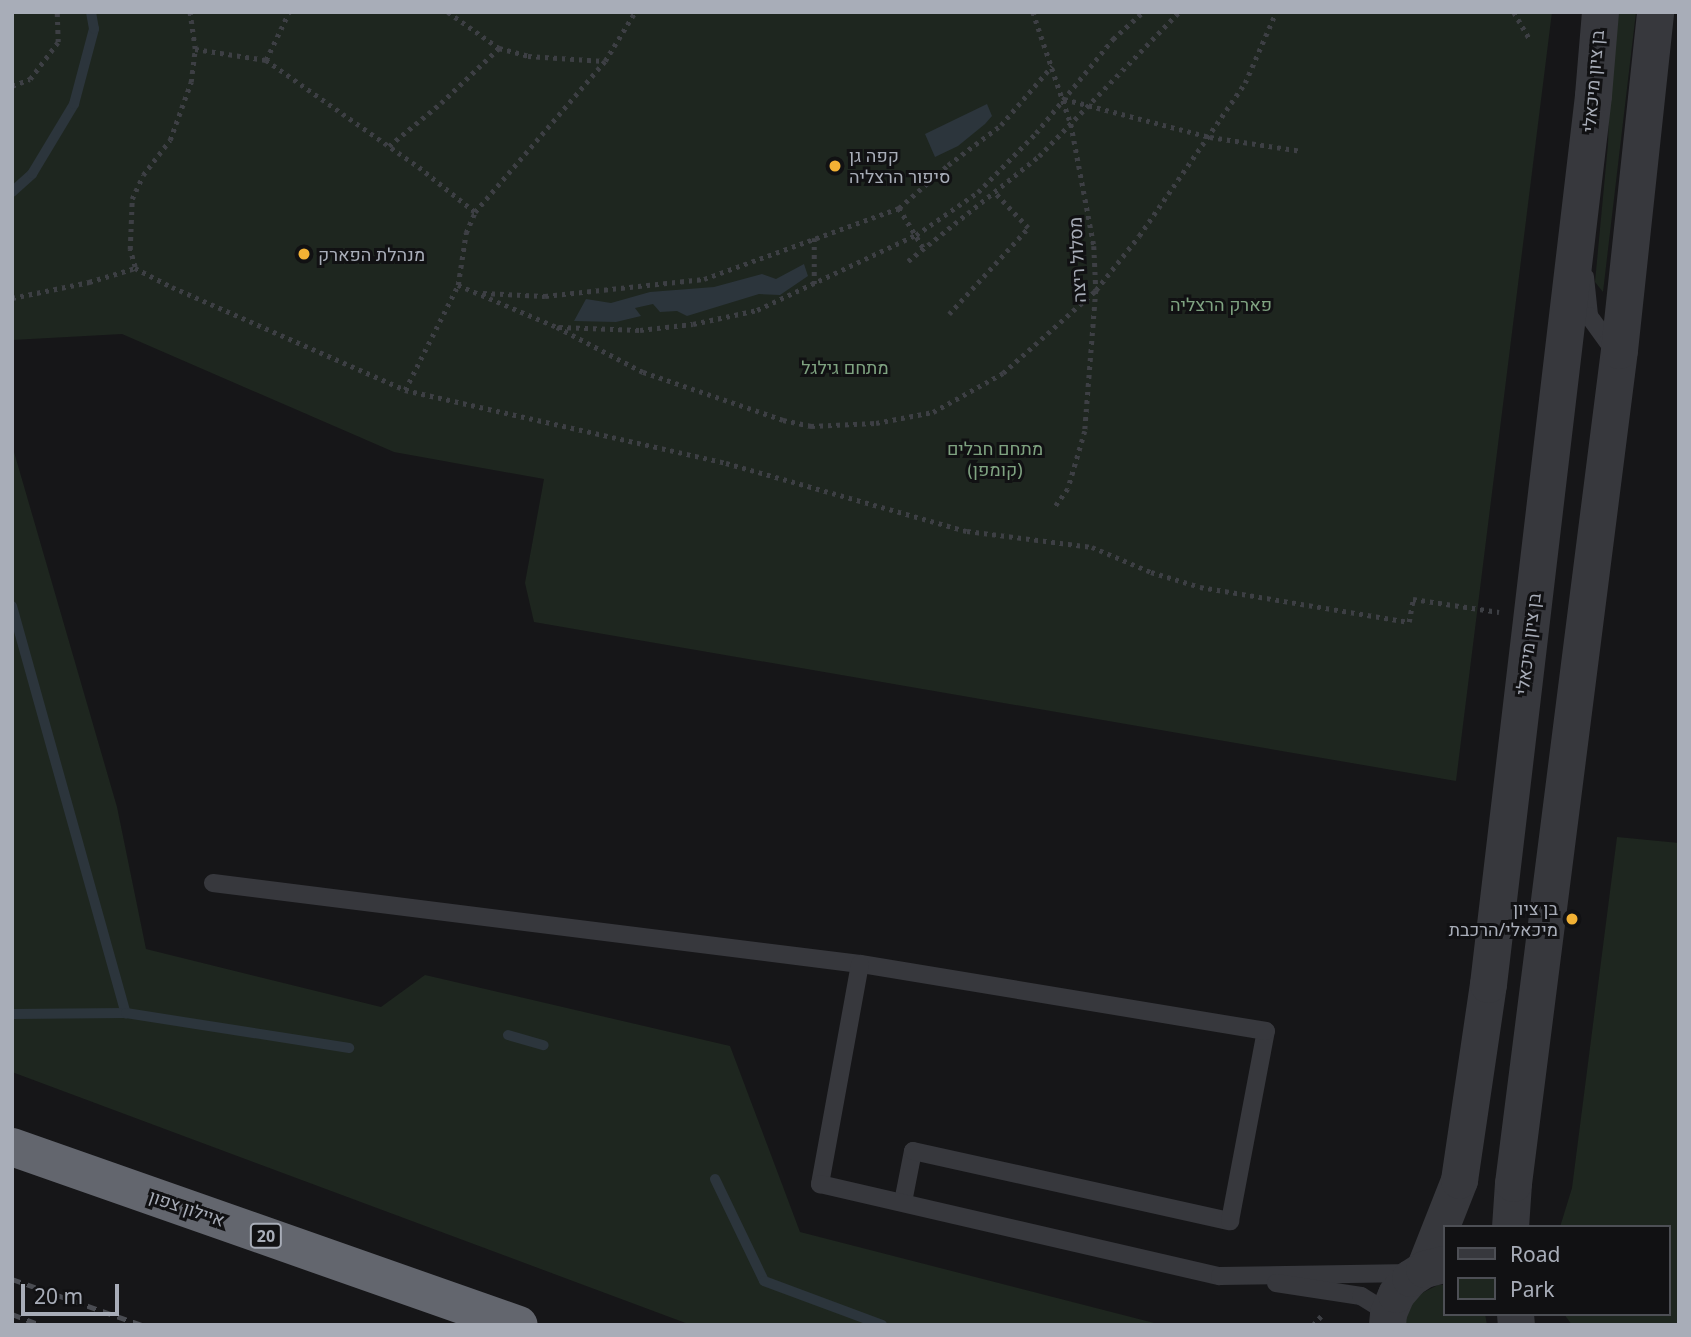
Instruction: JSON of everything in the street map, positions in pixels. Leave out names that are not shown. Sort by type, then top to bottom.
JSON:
[{"type":"highway","name":"איילון צפון","points":[[12,1147],[519,1325]]},
{"type":"street","name":"בן ציון מיכאלי","points":[[1443,1225],[1458,1180],[1466,1140],[1488,984],[1593,95],[1600,12]]},
{"type":"street","points":[[1510,1225],[1513,1183],[1619,350],[1608,314],[1655,12]]},
{"type":"street","name":"בן ציון מיכאלי","points":[[1429,1269],[1442,1229]]},
{"type":"street","points":[[1387,1319],[1396,1294],[1429,1269]]},
{"type":"lane","points":[[1560,375],[1579,332],[1608,314],[1584,282],[1596,150],[1593,95]]},
{"type":"lane","points":[[213,883],[860,964],[1266,1031],[1230,1221],[913,1151],[903,1202]]},
{"type":"lane","points":[[860,964],[820,1184],[1234,1277],[1361,1296],[1387,1319]]},
{"type":"lane","points":[[1234,1277],[1429,1269]]},
{"type":"path","points":[[12,86],[30,79],[58,42],[57,12]]},
{"type":"path","points":[[135,268],[130,249],[129,221],[132,199],[143,175],[170,140],[191,82],[195,48],[190,12]]},
{"type":"path","points":[[266,60],[289,12]]},
{"type":"path","points":[[447,12],[499,48],[528,56],[605,61]]},
{"type":"path","points":[[405,390],[458,285],[466,233],[475,212],[605,61],[635,12]]},
{"type":"path","name":"מסלול ריצה","points":[[1033,12],[1072,124],[1091,222],[1096,290],[1085,431],[1068,489],[1055,507]]},
{"type":"path","points":[[557,327],[640,330],[693,324],[757,310],[916,235],[978,192],[1036,133],[1113,39],[1143,12]]},
{"type":"path","points":[[908,261],[1039,156],[1180,12]]},
{"type":"path","points":[[458,285],[557,327],[643,372],[741,408],[811,426],[876,423],[933,412],[1003,373],[1096,290],[1210,137],[1245,83],[1276,12]]},
{"type":"path","points":[[1514,12],[1529,38]]},
{"type":"path","points":[[195,48],[266,60],[389,146],[475,212]]},
{"type":"path","points":[[389,146],[441,103],[499,48]]},
{"type":"path","points":[[479,292],[545,296],[704,279],[899,208],[947,165],[1001,125],[1052,66]]},
{"type":"path","points":[[1063,99],[1210,137],[1301,151]]},
{"type":"path","points":[[949,314],[1028,228],[994,192]]},
{"type":"path","points":[[899,208],[924,249]]},
{"type":"path","points":[[814,238],[814,284]]},
{"type":"path","points":[[14,298],[135,268],[405,390],[726,463],[967,531],[1092,547],[1151,572],[1200,587],[1409,622],[1413,599],[1499,612]]},
{"type":"green space","name":"פארק הרצליה","points":[[12,12],[1552,12],[1456,781],[534,622],[525,583],[544,479],[394,452],[122,334],[12,340]]},
{"type":"green space","points":[[1612,12],[1636,12],[1603,292],[1595,282],[1608,144]]},
{"type":"green space","points":[[12,445],[117,807],[146,949],[381,1007],[425,975],[730,1046],[800,1232],[1162,1325],[691,1325],[12,1072]]},
{"type":"green space","points":[[1617,837],[1679,843],[1679,1325],[1572,1325],[1565,1316],[1670,1316],[1670,1225],[1561,1225],[1572,1188]]},
{"type":"green space","points":[[1442,1285],[1442,1316],[1485,1316],[1487,1325],[1403,1325],[1407,1308],[1414,1297]]},
{"type":"shaded area","points":[[987,104],[992,116],[985,124],[958,146],[935,157],[925,134]]},
{"type":"shaded area","points":[[804,264],[808,276],[780,295],[759,294],[687,316],[677,311],[660,312],[653,304],[635,308],[641,316],[616,322],[574,321],[586,299],[611,303],[650,292],[714,287],[762,274],[776,279]]},
{"type":"waterway","points":[[12,192],[32,174],[74,104],[94,29],[91,12]]},
{"type":"waterway","points":[[12,606],[126,1013]]},
{"type":"waterway","points":[[12,1014],[126,1013],[349,1048]]},
{"type":"waterway","points":[[508,1035],[544,1045]]},
{"type":"waterway","points":[[715,1179],[764,1281],[882,1325]]},
{"type":"railway","points":[[12,1279],[142,1325]]},
{"type":"railway","points":[[12,1314],[41,1325]]},
{"type":"place","name":"קפה גן סיפור הרצליה","points":[[835,166]]},
{"type":"place","name":"מנהלת הפארק","points":[[304,254]]},
{"type":"place","name":"בן ציון מיכאלי/הרכבת","points":[[1572,919]]},
{"type":"park label","name":"מתחם גילגל","points":[[845,367]]},
{"type":"park label","name":"מתחם חבלים (קומפן)","points":[[995,459]]}]
